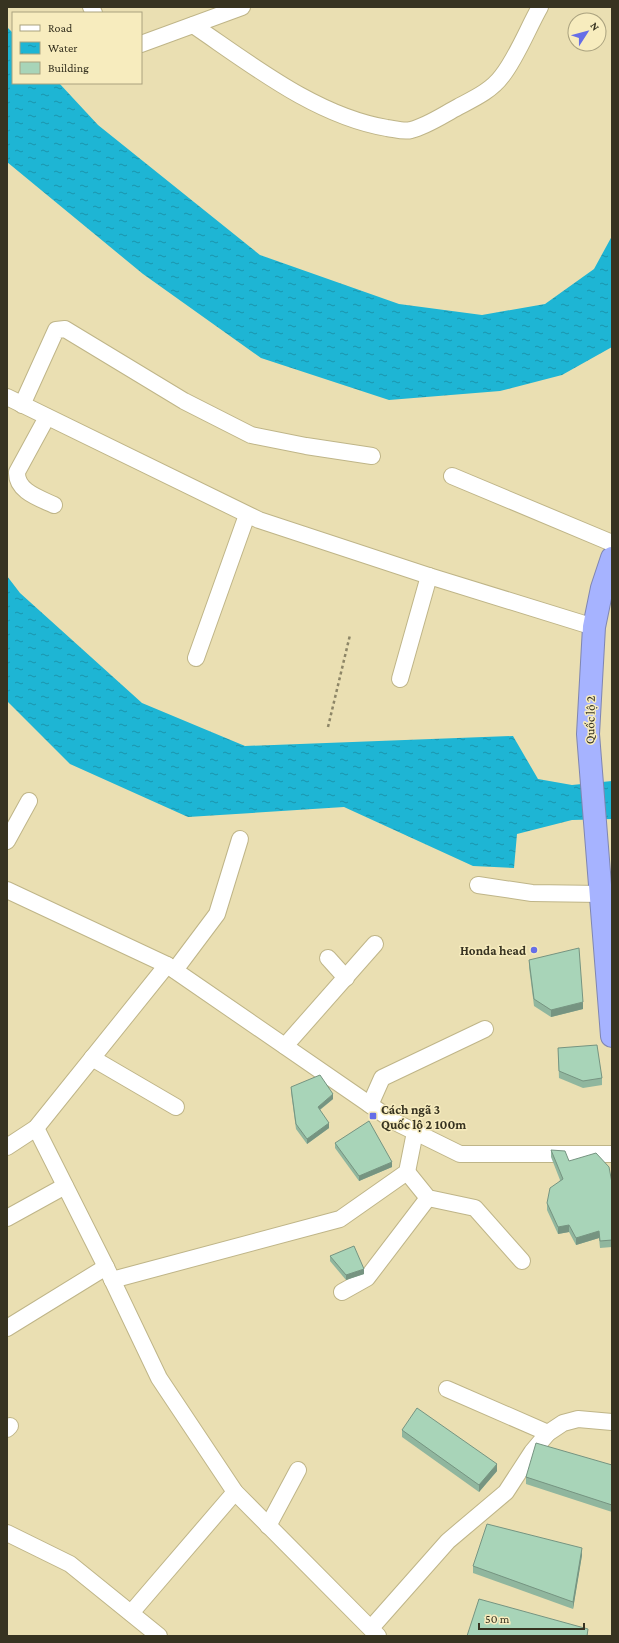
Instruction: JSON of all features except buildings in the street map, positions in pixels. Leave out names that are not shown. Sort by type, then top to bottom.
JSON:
[{"type":"highway","name":"Quốc lộ 2","points":[[612,558],[602,588],[594,627],[588,734],[612,1036]]},
{"type":"street","points":[[142,44],[242,7]]},
{"type":"street","points":[[193,25],[263,72],[305,97],[347,118],[381,127],[411,130],[437,118],[477,96],[495,84],[506,70],[540,7]]},
{"type":"street","points":[[22,404],[56,330],[65,329],[184,401],[251,435],[306,446],[372,456]]},
{"type":"street","points":[[7,397],[246,515],[429,576],[594,627]]},
{"type":"street","points":[[47,417],[17,472],[16,478],[22,488],[54,505]]},
{"type":"street","points":[[452,476],[612,543]]},
{"type":"street","points":[[196,658],[246,515]]},
{"type":"street","points":[[400,679],[429,576]]},
{"type":"street","points":[[7,841],[29,801]]},
{"type":"street","points":[[7,1147],[36,1128],[92,1058],[217,914],[240,839]]},
{"type":"street","points":[[478,884],[532,893],[601,889]]},
{"type":"street","points":[[7,890],[171,967],[395,1122],[460,1154],[612,1154]]},
{"type":"street","points":[[285,1046],[375,944]]},
{"type":"street","points":[[328,958],[346,978]]},
{"type":"street","points":[[370,1104],[382,1078],[485,1029]]},
{"type":"street","points":[[92,1058],[176,1107]]},
{"type":"street","points":[[36,1128],[109,1273],[159,1378],[235,1492],[375,1632],[448,1541],[506,1492],[532,1452],[548,1433],[563,1423],[578,1419],[612,1422]]},
{"type":"street","points":[[7,1328],[109,1273],[340,1219],[406,1172],[415,1132]]},
{"type":"street","points":[[406,1172],[428,1198],[475,1208],[522,1260]]},
{"type":"street","points":[[7,1218],[65,1186]]},
{"type":"street","points":[[342,1292],[366,1278],[428,1198]]},
{"type":"street","points":[[447,1389],[548,1433]]},
{"type":"street","points":[[268,1526],[298,1470]]},
{"type":"street","points":[[131,1614],[235,1492]]},
{"type":"street","points":[[7,1533],[70,1564],[159,1636]]},
{"type":"path","points":[[328,727],[350,635]]},
{"type":"water","points":[[7,27],[12,32],[12,84],[60,84],[98,125],[260,255],[399,304],[482,315],[545,304],[594,269],[612,236],[612,347],[562,375],[500,391],[389,400],[261,358],[143,274],[7,162]]},
{"type":"water","points":[[7,576],[20,593],[142,703],[245,746],[513,736],[538,779],[572,785],[612,781],[612,819],[572,820],[517,834],[514,868],[473,866],[344,807],[188,817],[70,764],[7,701]]},
{"type":"place","name":"Honda head","points":[[534,950]]},
{"type":"place","name":"Cách ngã 3 Quốc lộ 2 100m","points":[[373,1116]]}]
